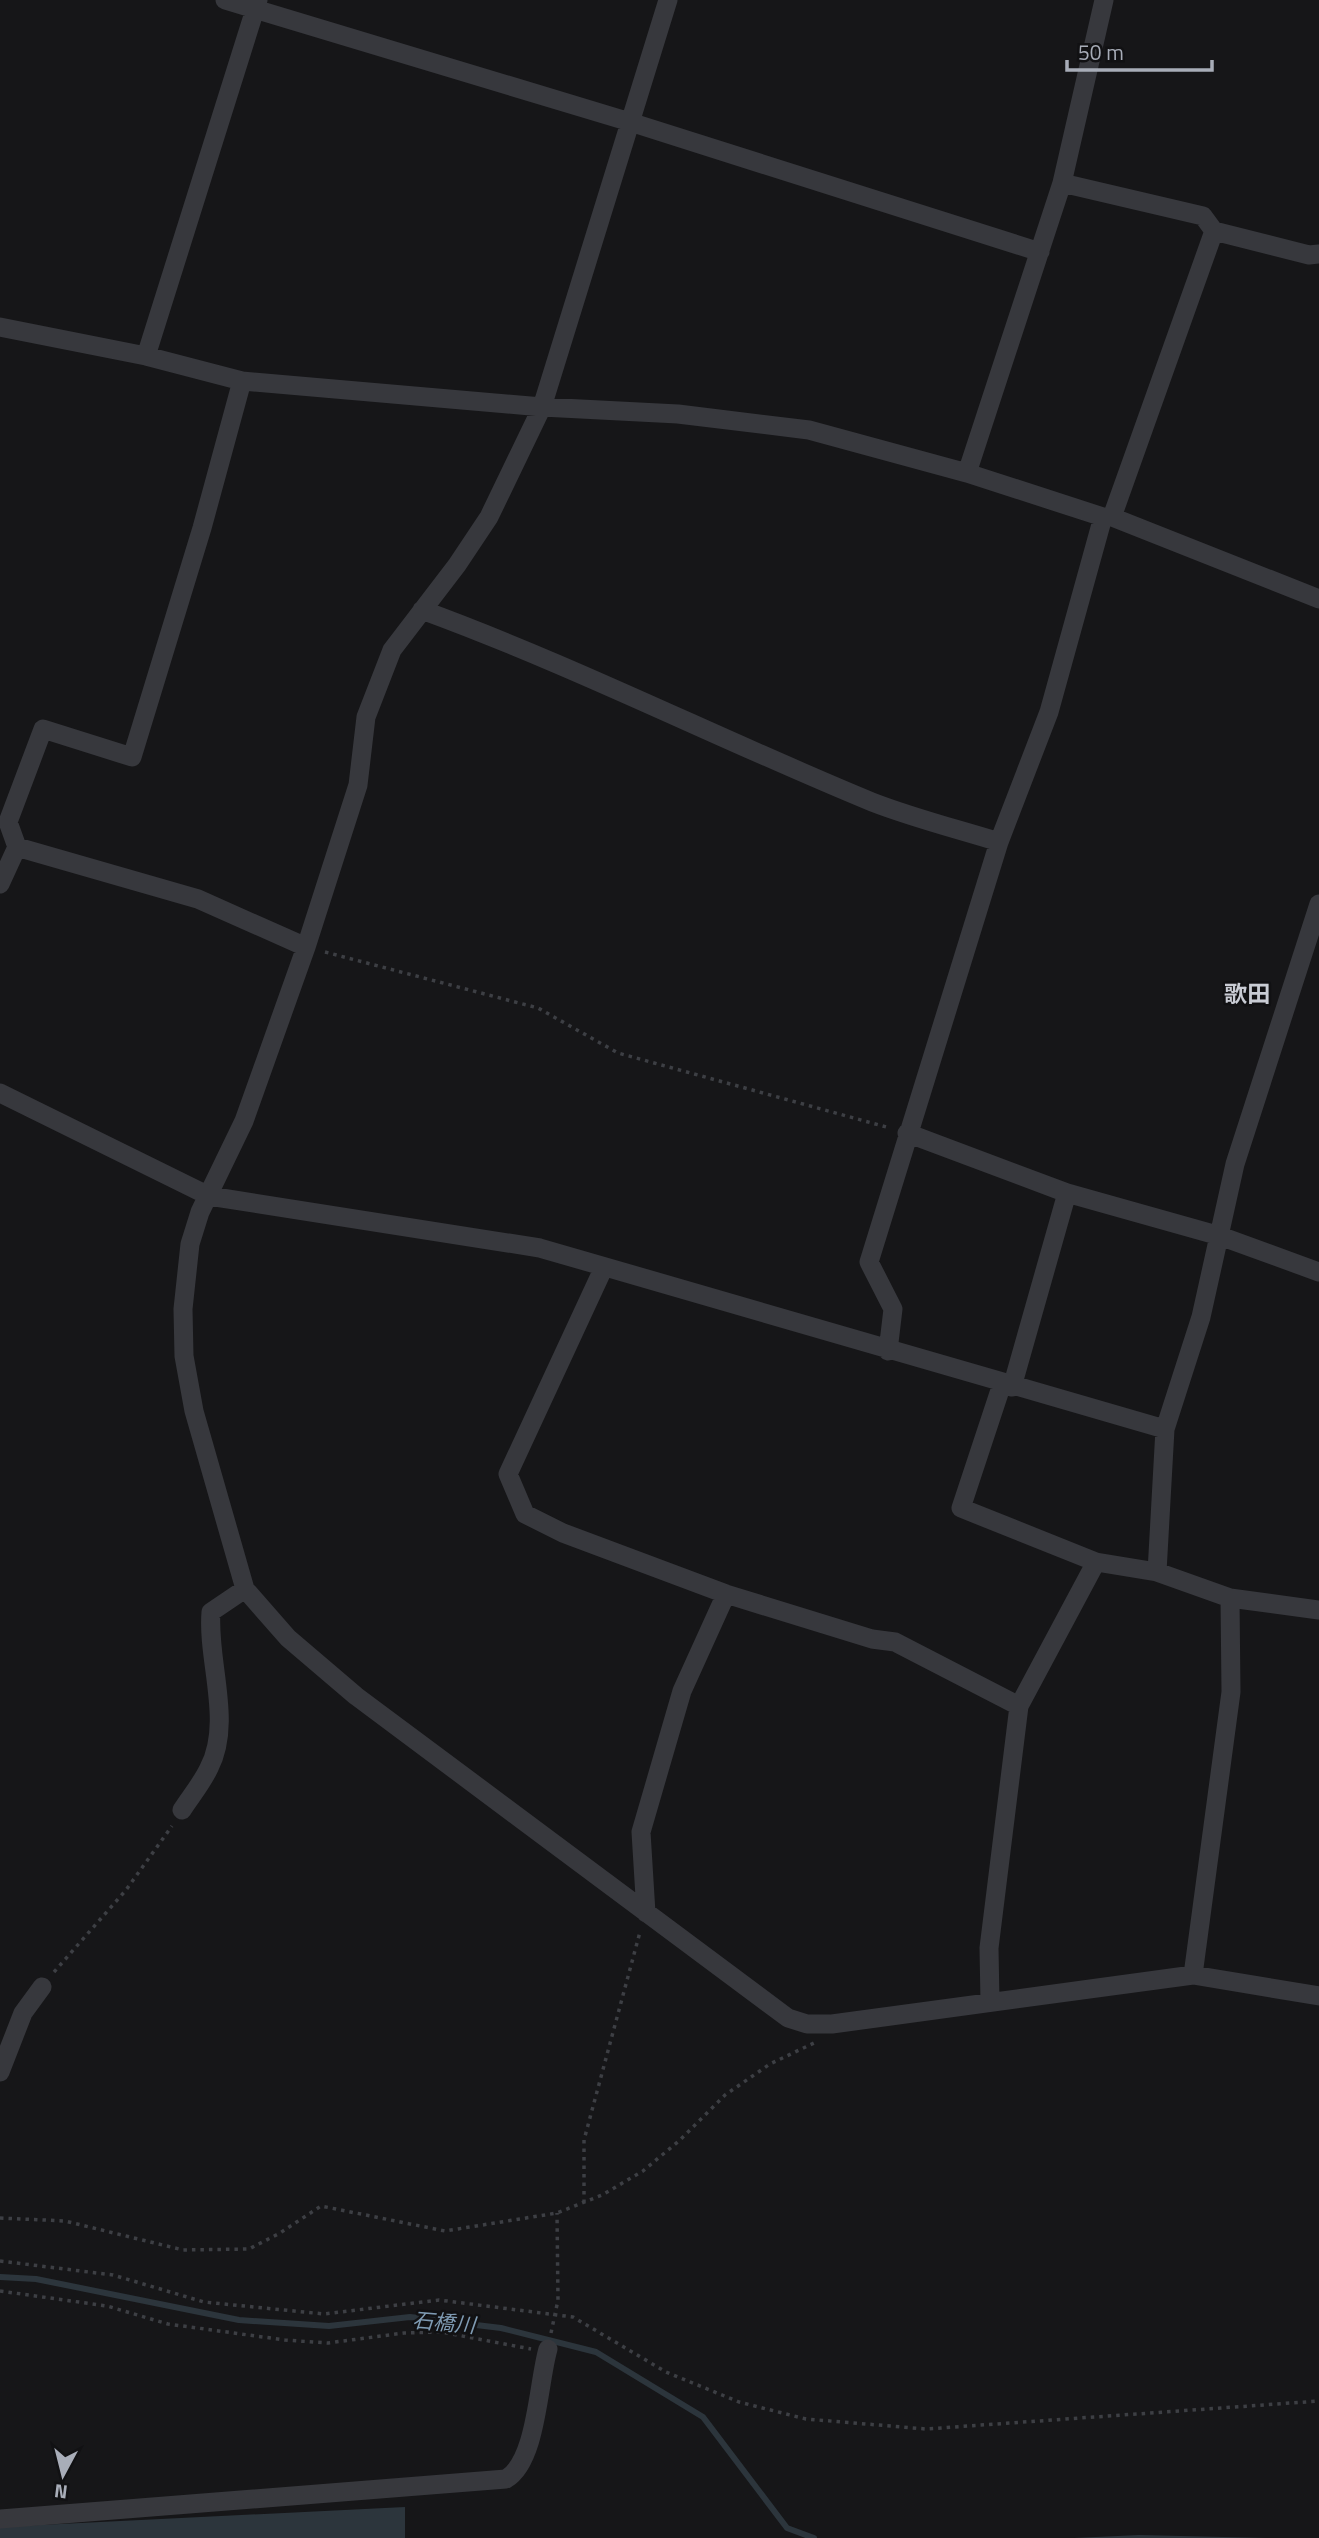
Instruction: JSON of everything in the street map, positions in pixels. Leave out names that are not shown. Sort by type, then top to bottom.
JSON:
[{"type":"street","points":[[225,0],[256,5],[1040,252]]},
{"type":"street","points":[[667,0],[542,407],[489,517],[457,565],[392,650],[366,717],[358,785],[306,947],[244,1121],[190,1244],[183,1309],[184,1356],[194,1412],[245,1589],[288,1638],[356,1696],[788,2018],[807,2024],[832,2024],[1193,1975],[1319,1996]]},
{"type":"street","points":[[967,473],[1062,183],[1104,0]]},
{"type":"street","points":[[146,356],[256,5]]},
{"type":"street","points":[[1062,183],[1203,216],[1214,231],[1309,255],[1319,254]]},
{"type":"street","points":[[888,1350],[893,1309],[869,1262],[999,842],[1049,712],[1108,517],[1214,231]]},
{"type":"street","points":[[0,327],[146,356],[242,381],[542,407],[678,414],[810,430],[967,473],[1108,517],[1319,599]]},
{"type":"street","points":[[0,884],[17,848],[8,822],[43,729],[132,757],[202,528],[242,381]]},
{"type":"street","points":[[422,610],[622,690],[702,729],[875,803],[999,842]]},
{"type":"street","points":[[17,848],[198,899],[306,947]]},
{"type":"street","points":[[1157,1572],[1165,1430],[1201,1317],[1235,1164],[1319,904]]},
{"type":"street","points":[[0,1093],[209,1196],[540,1248],[1165,1430]]},
{"type":"street","points":[[907,1133],[1067,1193],[1220,1236],[1319,1272]]},
{"type":"street","points":[[1067,1193],[1007,1385],[961,1508],[1096,1562],[1157,1572],[1230,1598],[1319,1609]]},
{"type":"street","points":[[604,1267],[508,1475],[525,1514],[563,1533],[726,1594],[872,1639],[895,1642],[1019,1706]]},
{"type":"street","points":[[990,2002],[989,1948],[1019,1706],[1096,1562]]},
{"type":"street","points":[[182,1810],[210,1767],[218,1736],[209,1631],[211,1612],[245,1589]]},
{"type":"street","points":[[646,1913],[641,1832],[682,1691],[726,1594]]},
{"type":"street","points":[[1193,1975],[1231,1692],[1230,1598]]},
{"type":"street","points":[[0,2072],[23,2013],[42,1987]]},
{"type":"street","points":[[0,2519],[506,2479],[517,2472],[526,2455],[547,2351]]},
{"type":"path","points":[[306,947],[538,1008],[618,1053],[907,1133]]},
{"type":"path","points":[[42,1987],[142,1870],[182,1810]]},
{"type":"path","points":[[584,2203],[584,2140],[646,1913]]},
{"type":"path","points":[[0,2218],[65,2221],[183,2250],[249,2249],[280,2233],[321,2206],[445,2231],[557,2213],[584,2203],[643,2171],[680,2140],[725,2095],[770,2064],[819,2041],[832,2024]]},
{"type":"path","points":[[553,2321],[559,2254],[557,2213]]},
{"type":"path","points":[[0,2261],[113,2275],[204,2302],[324,2314],[439,2300],[573,2317],[666,2372],[738,2402],[806,2419],[926,2429],[1319,2401]]},
{"type":"path","points":[[0,2291],[107,2306],[168,2324],[285,2340],[328,2343],[404,2333],[441,2332],[547,2351]]},
{"type":"shaded area","points":[[405,2507],[405,2538],[0,2538],[0,2527]]},
{"type":"shaded area","points":[[1139,2535],[1267,2538],[1074,2538]]},
{"type":"waterway","name":"石橋川","points":[[0,2277],[36,2279],[239,2320],[329,2326],[410,2317],[501,2328],[596,2352],[703,2417],[787,2528],[814,2538]]},
{"type":"district","name":"歌田","points":[[1247,993]]}]
